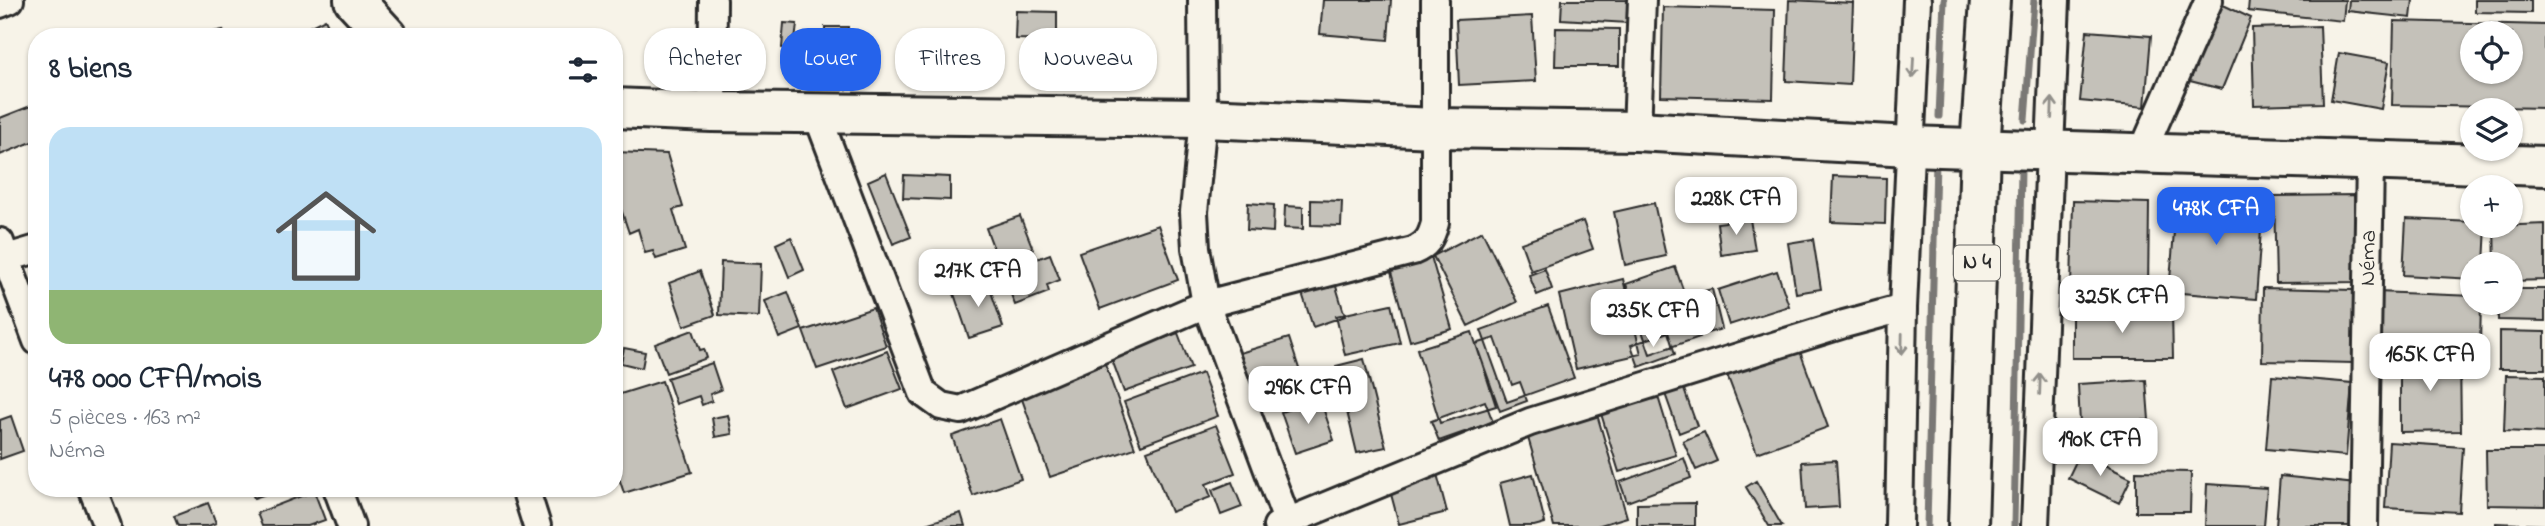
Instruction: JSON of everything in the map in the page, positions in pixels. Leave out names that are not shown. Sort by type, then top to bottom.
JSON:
[{"type":"main road","points":[[354,0],[380,28]]},
{"type":"main road","name":"N 4","points":[[1968,526],[1980,148],[1990,0]]},
{"type":"main road","points":[[623,108],[817,114],[1203,118],[1436,128],[1637,131],[1909,146],[2545,166]]},
{"type":"street","points":[[0,4],[10,0]]},
{"type":"street","points":[[712,112],[713,0]]},
{"type":"street","points":[[1202,0],[1203,118],[1194,212],[1196,248],[1206,304],[1284,525],[1530,422],[1903,308]]},
{"type":"street","points":[[817,114],[923,393],[941,407],[961,410],[1206,304],[1425,246],[1435,223],[1435,0]]},
{"type":"street","points":[[1637,131],[1642,0]]},
{"type":"street","points":[[1899,526],[1903,308],[1917,0]]},
{"type":"street","points":[[2035,526],[2056,0]]},
{"type":"street","points":[[2142,153],[2209,0]]},
{"type":"street","name":"Néma","points":[[2364,526],[2370,160]]},
{"type":"street","points":[[28,250],[2,254],[28,319]]},
{"type":"street","points":[[96,497],[107,526]]},
{"type":"street","points":[[340,497],[351,526]]},
{"type":"street","points":[[528,497],[537,526]]},
{"type":"building","points":[[1323,0],[1391,0],[1388,40],[1320,34]]},
{"type":"building","points":[[1562,0],[1629,0],[1628,23],[1561,19]]},
{"type":"building","points":[[1789,0],[1853,3],[1850,85],[1786,81]]},
{"type":"building","points":[[2249,0],[2345,0],[2343,21],[2248,11]]},
{"type":"building","points":[[2349,0],[2413,0],[2411,18],[2348,11]]},
{"type":"building","points":[[2475,0],[2531,0],[2531,13],[2475,12]]},
{"type":"building","points":[[2219,3],[2251,18],[2222,89],[2186,80]]},
{"type":"building","points":[[1663,7],[1775,10],[1773,99],[1661,96]]},
{"type":"building","points":[[1016,11],[1057,12],[1057,28],[1019,28],[1019,39],[1015,39]]},
{"type":"building","points":[[1532,16],[1536,81],[1459,85],[1456,20]]},
{"type":"building","points":[[325,19],[330,28],[307,28]]},
{"type":"building","points":[[2394,21],[2460,23],[2460,84],[2523,84],[2523,24],[2545,25],[2545,108],[2523,108],[2523,98],[2460,98],[2460,106],[2392,105]]},
{"type":"building","points":[[784,23],[797,24],[797,28],[784,28]]},
{"type":"building","points":[[2320,26],[2323,103],[2254,105],[2252,28]]},
{"type":"building","points":[[1556,28],[1619,29],[1619,66],[1555,66]]},
{"type":"building","points":[[2087,31],[2151,36],[2145,107],[2080,101]]},
{"type":"building","points":[[2339,53],[2389,62],[2381,109],[2331,100]]},
{"type":"building","points":[[28,107],[28,143],[0,155],[0,118]]},
{"type":"building","points":[[623,152],[667,154],[683,207],[673,210],[685,250],[656,259],[653,251],[645,253],[638,229],[629,233],[623,215]]},
{"type":"building","points":[[886,173],[911,237],[893,244],[868,181]]},
{"type":"building","points":[[904,175],[950,177],[950,200],[903,198]]},
{"type":"building","points":[[1833,176],[1886,178],[1885,224],[1831,222]]},
{"type":"building","points":[[2177,195],[2263,202],[2256,299],[2169,292]]},
{"type":"building","points":[[2354,195],[2356,282],[2276,283],[2274,196]]},
{"type":"building","points":[[1311,200],[1342,201],[1341,226],[1311,225]]},
{"type":"building","points":[[2073,201],[2149,203],[2148,291],[2071,289]]},
{"type":"building","points":[[1248,203],[1274,205],[1273,232],[1247,230]]},
{"type":"building","points":[[1654,203],[1666,256],[1625,265],[1614,212]]},
{"type":"building","points":[[1285,206],[1303,207],[1303,229],[1284,228]]},
{"type":"building","points":[[1020,216],[1037,259],[1050,254],[1060,280],[1047,285],[1049,292],[1015,305],[986,228]]},
{"type":"building","points":[[1750,219],[1755,250],[1721,255],[1717,223]]},
{"type":"building","points":[[2406,219],[2460,221],[2460,238],[2485,238],[2485,252],[2460,252],[2460,278],[2403,275]]},
{"type":"building","points":[[1583,221],[1593,249],[1531,271],[1521,243]]},
{"type":"building","points":[[2545,224],[2545,280],[2523,281],[2523,252],[2495,252],[2494,238],[2523,238],[2523,225]]},
{"type":"building","points":[[1158,225],[1178,280],[1100,309],[1079,252]]},
{"type":"building","points":[[1482,231],[1517,302],[1468,326],[1433,256]]},
{"type":"building","points":[[791,237],[804,270],[789,277],[776,244]]},
{"type":"building","points":[[1813,239],[1821,289],[1796,293],[1788,243]]},
{"type":"building","points":[[1430,253],[1452,329],[1410,341],[1389,265]]},
{"type":"building","points":[[721,262],[761,264],[759,317],[719,315]]},
{"type":"building","points":[[1675,267],[1700,337],[1650,354],[1626,284]]},
{"type":"building","points":[[1545,269],[1552,289],[1537,295],[1529,275]]},
{"type":"building","points":[[700,271],[715,315],[684,326],[669,283]]},
{"type":"building","points":[[1777,271],[1789,306],[1729,325],[1718,290]]},
{"type":"building","points":[[1623,279],[1641,354],[1576,369],[1559,295]]},
{"type":"building","points":[[987,280],[1003,327],[969,338],[953,291]]},
{"type":"building","points":[[1335,283],[1345,316],[1313,327],[1302,293]]},
{"type":"building","points":[[2263,288],[2354,290],[2353,363],[2262,361]]},
{"type":"building","points":[[1712,289],[1722,329],[1707,333],[1696,293]]},
{"type":"building","points":[[2523,289],[2545,289],[2545,321],[2498,320],[2498,315],[2523,315]]},
{"type":"building","points":[[788,292],[802,329],[779,338],[765,301]]},
{"type":"building","points":[[2377,292],[2460,295],[2460,315],[2481,315],[2480,344],[2375,340]]},
{"type":"building","points":[[1391,304],[1400,343],[1345,355],[1336,316]]},
{"type":"building","points":[[1548,306],[1574,378],[1507,402],[1481,330]]},
{"type":"building","points":[[873,308],[886,346],[817,369],[803,331]]},
{"type":"building","points":[[2072,311],[2172,311],[2173,358],[2072,358]]},
{"type":"building","points":[[693,330],[700,350],[704,349],[707,358],[666,373],[655,344]]},
{"type":"building","points":[[2499,331],[2545,332],[2545,369],[2499,369]]},
{"type":"building","points":[[1472,332],[1496,406],[1440,423],[1417,349]]},
{"type":"building","points":[[1668,332],[1675,354],[1639,367],[1631,345]]},
{"type":"building","points":[[1178,333],[1191,368],[1124,392],[1111,357]]},
{"type":"building","points":[[1289,338],[1304,384],[1255,399],[1240,353]]},
{"type":"building","points":[[1495,338],[1512,385],[1520,382],[1527,401],[1500,411],[1476,344]]},
{"type":"building","points":[[1798,346],[1828,427],[1757,453],[1726,372]]},
{"type":"building","points":[[624,348],[645,352],[642,368],[623,363]]},
{"type":"building","points":[[887,351],[902,389],[847,409],[833,372]]},
{"type":"building","points":[[2460,354],[2461,431],[2400,432],[2400,355]]},
{"type":"building","points":[[1103,358],[1135,448],[1050,477],[1018,388]]},
{"type":"building","points":[[1364,359],[1386,447],[1357,453],[1336,366]]},
{"type":"building","points":[[712,363],[721,390],[710,394],[712,401],[702,405],[699,396],[676,404],[667,378]]},
{"type":"building","points":[[1202,373],[1218,416],[1141,445],[1124,402]]},
{"type":"building","points":[[2506,375],[2545,376],[2545,433],[2504,431]]},
{"type":"building","points":[[2272,376],[2352,383],[2346,456],[2266,449]]},
{"type":"building","points":[[2146,380],[2149,420],[2080,424],[2078,384]]},
{"type":"building","points":[[662,381],[692,472],[624,493],[623,393]]},
{"type":"building","points":[[1681,381],[1697,426],[1679,433],[1663,388]]},
{"type":"building","points":[[1655,387],[1676,455],[1619,472],[1598,404]]},
{"type":"building","points":[[1320,399],[1334,440],[1295,453],[1281,412]]},
{"type":"building","points":[[1485,401],[1493,422],[1439,441],[1431,421]]},
{"type":"building","points":[[1596,411],[1627,517],[1597,526],[1554,526],[1526,431]]},
{"type":"building","points":[[728,415],[732,434],[715,437],[712,418]]},
{"type":"building","points":[[11,416],[23,451],[0,459],[0,420]]},
{"type":"building","points":[[1000,419],[1021,479],[973,496],[952,436]]},
{"type":"building","points":[[1216,425],[1235,473],[1206,484],[1211,497],[1171,512],[1147,451]]},
{"type":"building","points":[[1704,432],[1717,461],[1696,470],[1683,441]]},
{"type":"building","points":[[2389,442],[2463,447],[2459,512],[2385,508]]},
{"type":"building","points":[[2486,450],[2545,450],[2545,506],[2487,505]]},
{"type":"building","points":[[2080,453],[2131,478],[2119,503],[2068,478]]},
{"type":"building","points":[[1684,458],[1691,478],[1627,502],[1620,482]]},
{"type":"building","points":[[1836,460],[1839,507],[1805,509],[1802,462]]},
{"type":"building","points":[[1436,470],[1447,512],[1399,524],[1388,483]]},
{"type":"building","points":[[2136,471],[2191,472],[2190,512],[2136,512]]},
{"type":"building","points":[[1533,474],[1545,523],[1510,526],[1500,483]]},
{"type":"building","points":[[2280,476],[2356,484],[2352,526],[2276,526]]},
{"type":"building","points":[[1756,481],[1782,526],[1769,526],[1746,487]]},
{"type":"building","points":[[1232,482],[1242,507],[1221,515],[1212,490]]},
{"type":"building","points":[[2207,484],[2267,488],[2264,526],[2205,526]]},
{"type":"building","points":[[298,497],[316,497],[325,520],[308,526],[262,526],[257,513]]},
{"type":"building","points":[[208,503],[216,523],[208,526],[178,526],[174,516]]},
{"type":"building","points":[[1695,503],[1695,526],[1637,526],[1637,504]]},
{"type":"building","points":[[961,513],[965,526],[925,524]]},
{"type":"building","points":[[2496,523],[2545,525],[2545,526],[2496,526]]},
{"type":"waterway","points":[[1939,116],[1944,0]]},
{"type":"waterway","points":[[2025,120],[2034,0]]},
{"type":"waterway","points":[[1927,526],[1936,161]]},
{"type":"waterway","points":[[2014,526],[2021,170]]}]
